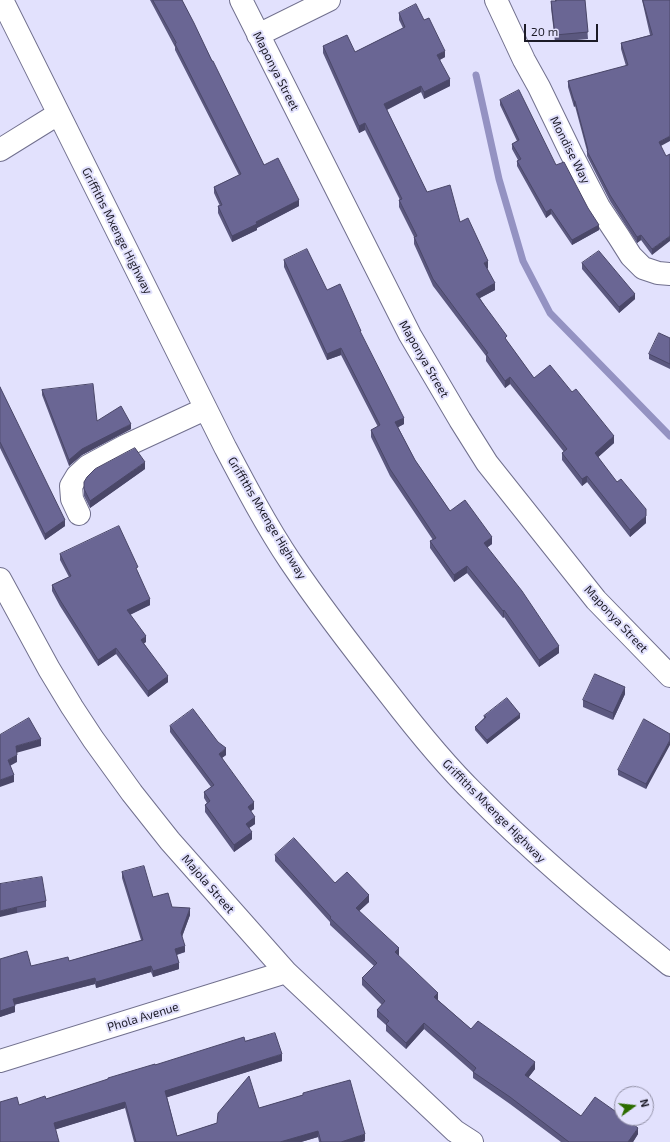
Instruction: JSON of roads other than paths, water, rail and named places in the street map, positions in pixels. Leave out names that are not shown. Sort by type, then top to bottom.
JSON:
[{"type":"street","name":"Griffiths Mxenge Highway","points":[[2,0],[206,409],[251,495],[290,560],[363,661],[423,737],[473,793],[541,858],[611,918],[670,965]]},
{"type":"street","name":"Maponya Street","points":[[241,0],[410,336],[483,457],[596,600],[670,676]]},
{"type":"street","points":[[258,35],[329,0]]},
{"type":"street","name":"Mondise Way","points":[[496,0],[524,60],[539,87],[571,153],[599,207],[618,237],[631,256],[643,268],[658,273],[670,274]]},
{"type":"street","points":[[0,150],[58,114]]},
{"type":"street","points":[[78,514],[72,499],[71,486],[77,476],[88,466],[125,446],[206,409]]},
{"type":"street","name":"Majola Street","points":[[2,589],[72,707],[93,739],[132,793],[170,841],[286,972],[457,1138]]},
{"type":"street","name":"Phola Avenue","points":[[0,1061],[286,972]]},
{"type":"waterway","points":[[476,75],[499,179],[523,261],[550,313],[670,436]]}]
